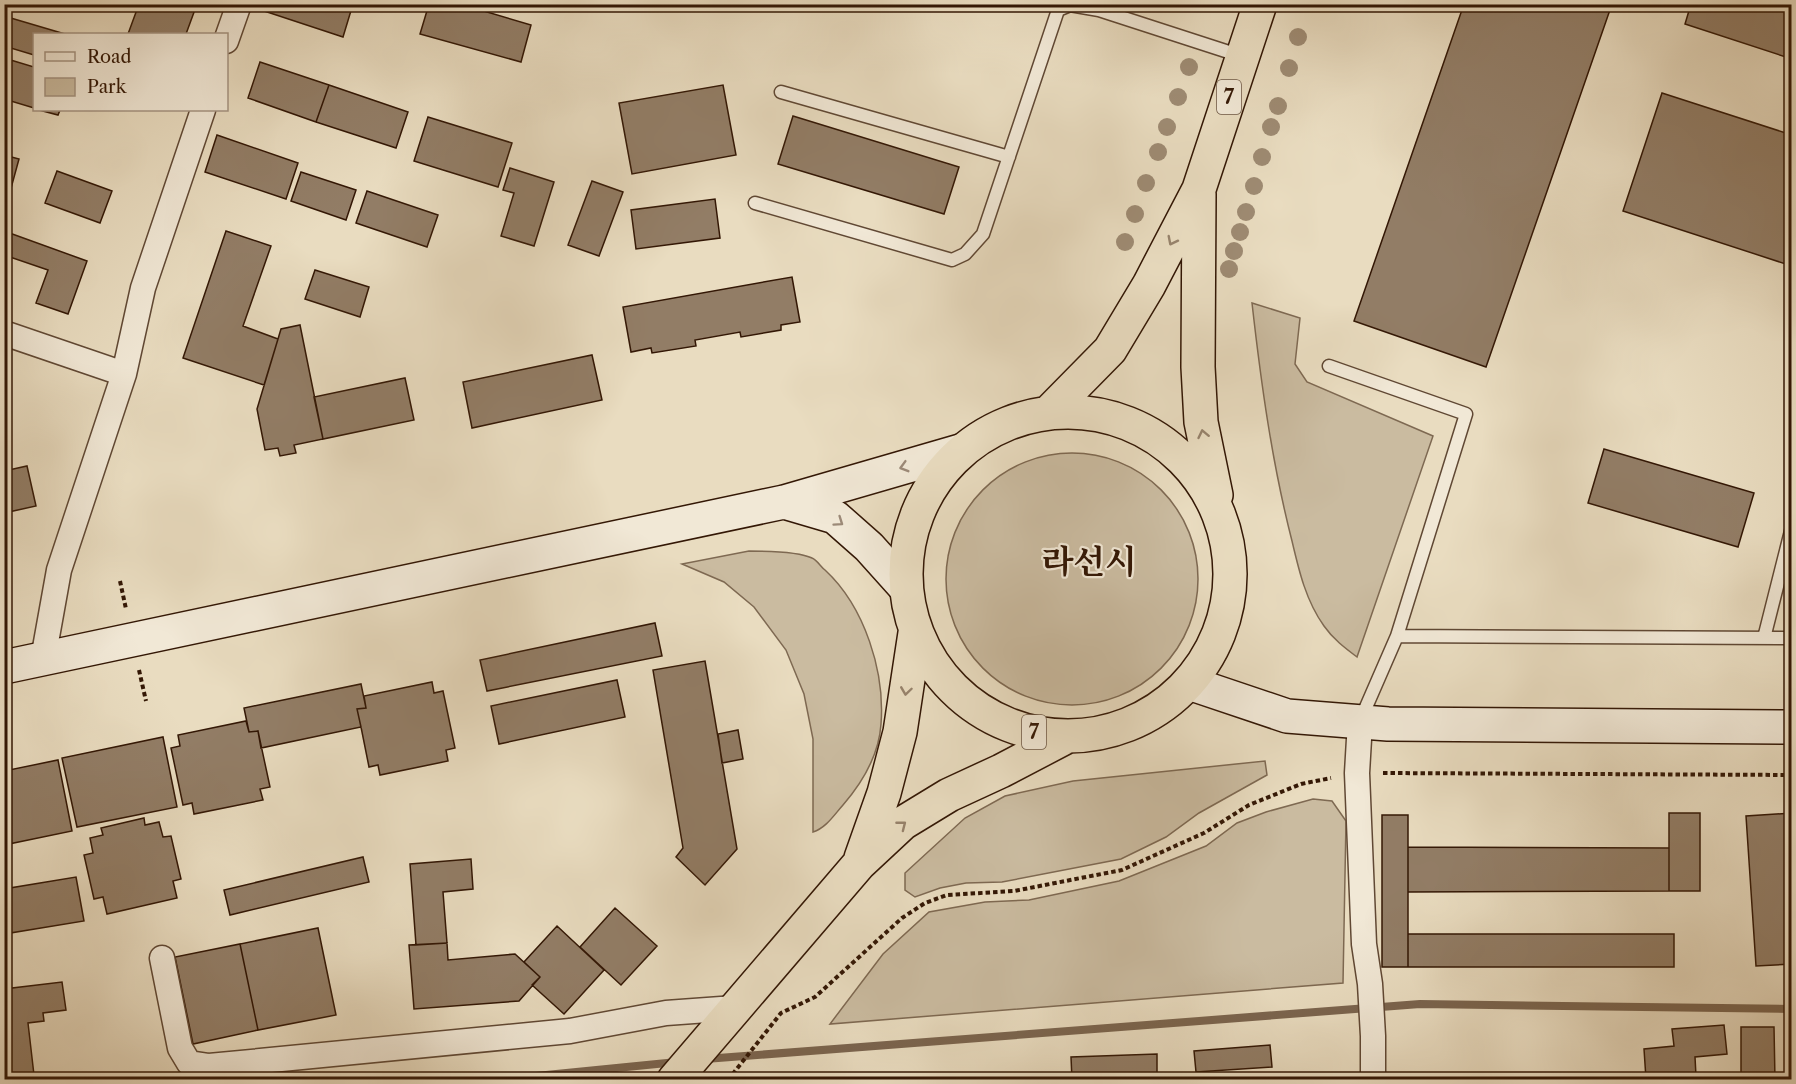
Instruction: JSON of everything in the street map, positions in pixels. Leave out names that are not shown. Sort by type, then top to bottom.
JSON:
[{"type":"highway","name":"7","points":[[1048,412],[1110,350],[1149,285],[1199,189],[1260,4]]},
{"type":"highway","name":"7","points":[[1199,189],[1198,367],[1201,422],[1230,556],[1229,602],[1215,646],[1189,683],[1154,713],[1112,731],[1066,737],[1018,730],[974,708],[939,675],[915,633],[904,585],[908,536],[927,489],[960,451],[1001,425],[1048,412],[1101,414],[1151,434],[1192,467],[1219,512]]},
{"type":"highway","name":"7","points":[[859,864],[884,793],[900,732],[915,633]]},
{"type":"highway","name":"7","points":[[674,1080],[859,864],[903,823],[948,795],[1001,771],[1066,737]]},
{"type":"main road","points":[[4,667],[784,502],[960,451]]},
{"type":"main road","points":[[784,502],[835,517],[869,547],[904,585]]},
{"type":"main road","points":[[1189,683],[1287,716],[1360,722],[1791,727]]},
{"type":"street","points":[[228,35],[239,4]]},
{"type":"street","points":[[43,659],[59,570],[124,374],[143,288],[203,111]]},
{"type":"street","points":[[4,333],[124,374]]},
{"type":"street","points":[[1360,722],[1357,773],[1364,944],[1370,984],[1373,1036],[1373,1080]]},
{"type":"street","points":[[162,958],[180,1048],[189,1063],[209,1066],[570,1031],[666,1013],[735,1008]]},
{"type":"lane","points":[[755,203],[952,260],[965,254],[983,234],[1058,10],[1070,5],[1099,10],[1242,57]]},
{"type":"lane","points":[[781,92],[1009,157]]},
{"type":"lane","points":[[1329,366],[1466,414],[1397,636],[1360,722]]},
{"type":"lane","points":[[1764,638],[1791,527]]},
{"type":"lane","points":[[1397,636],[1791,638]]},
{"type":"path","points":[[728,1080],[781,1013],[815,996],[902,918],[926,903],[947,896],[1014,891],[1122,870],[1204,833],[1249,805],[1301,784],[1357,773],[1791,775]]},
{"type":"green space","points":[[1252,303],[1300,318],[1295,364],[1307,382],[1433,436],[1357,657],[1335,639],[1324,626],[1312,606],[1300,574],[1273,453]]},
{"type":"green space","points":[[1072,453],[1097,456],[1120,463],[1142,475],[1161,490],[1176,509],[1188,531],[1195,554],[1198,579],[1195,604],[1188,627],[1176,649],[1161,668],[1142,683],[1120,695],[1097,702],[1072,705],[1047,702],[1024,695],[1002,683],[983,668],[968,649],[956,627],[949,604],[946,579],[949,554],[956,531],[968,509],[983,490],[1002,475],[1024,463],[1047,456]]},
{"type":"green space","points":[[749,551],[790,553],[816,560],[851,602],[870,641],[876,662],[880,683],[881,724],[873,757],[863,778],[850,796],[826,824],[813,832],[813,739],[804,694],[786,650],[754,607],[724,582],[682,564]]},
{"type":"green space","points":[[1265,761],[1267,775],[1199,813],[1166,837],[1121,859],[1002,882],[966,883],[940,888],[915,897],[905,890],[905,873],[965,818],[1005,796],[1073,781]]},
{"type":"green space","points":[[1313,799],[1332,801],[1346,821],[1343,983],[830,1024],[883,954],[929,912],[985,902],[1029,900],[1119,881],[1206,846],[1237,823]]},
{"type":"building","points":[[139,4],[197,4],[186,33],[128,33]]},
{"type":"building","points":[[259,4],[353,4],[343,37],[258,9]]},
{"type":"building","points":[[429,4],[460,4],[531,25],[521,62],[420,34]]},
{"type":"building","points":[[1464,4],[1612,4],[1486,367],[1354,321]]},
{"type":"building","points":[[1691,4],[1792,4],[1792,59],[1685,24]]},
{"type":"building","points":[[4,16],[62,33],[33,33],[33,55],[4,46]]},
{"type":"building","points":[[4,58],[33,67],[33,108],[4,99]]},
{"type":"building","points":[[260,62],[329,85],[316,122],[248,98]]},
{"type":"building","points":[[329,85],[408,112],[396,148],[316,122]]},
{"type":"building","points":[[723,85],[736,155],[632,174],[619,103]]},
{"type":"building","points":[[1662,93],[1792,135],[1792,266],[1623,211]]},
{"type":"building","points":[[43,111],[60,111],[58,115]]},
{"type":"building","points":[[793,116],[959,167],[944,214],[778,164]]},
{"type":"building","points":[[428,117],[512,143],[498,187],[414,161]]},
{"type":"building","points":[[217,135],[298,163],[286,199],[205,172]]},
{"type":"building","points":[[4,155],[19,159],[10,192],[4,191]]},
{"type":"building","points":[[510,168],[554,182],[534,246],[501,236],[514,193],[503,190]]},
{"type":"building","points":[[57,171],[112,191],[100,223],[45,203]]},
{"type":"building","points":[[301,172],[356,190],[346,220],[291,201]]},
{"type":"building","points":[[592,181],[623,192],[599,256],[568,245]]},
{"type":"building","points":[[367,191],[438,215],[427,247],[356,223]]},
{"type":"building","points":[[715,199],[720,238],[636,249],[631,210]]},
{"type":"building","points":[[4,231],[87,261],[68,314],[36,303],[48,270],[4,255]]},
{"type":"building","points":[[226,231],[271,246],[243,326],[278,339],[264,385],[183,358]]},
{"type":"building","points":[[315,270],[369,287],[360,317],[305,299]]},
{"type":"building","points":[[792,277],[800,322],[781,325],[781,330],[741,337],[740,332],[695,340],[696,346],[652,353],[651,348],[631,352],[623,307]]},
{"type":"building","points":[[300,325],[323,439],[294,445],[296,453],[280,456],[278,448],[265,450],[257,409],[281,329]]},
{"type":"building","points":[[592,355],[602,400],[472,428],[463,382]]},
{"type":"building","points":[[405,378],[414,420],[323,439],[314,397]]},
{"type":"building","points":[[1604,449],[1754,493],[1738,547],[1588,503]]},
{"type":"building","points":[[27,466],[36,506],[4,513],[4,471]]},
{"type":"building","points":[[655,623],[662,656],[487,691],[480,660]]},
{"type":"building","points":[[705,661],[737,849],[705,885],[676,857],[683,848],[653,670]]},
{"type":"building","points":[[617,680],[625,717],[499,744],[491,706]]},
{"type":"building","points":[[432,682],[434,693],[443,691],[455,748],[446,750],[448,761],[380,775],[378,765],[369,767],[357,709],[366,708],[364,696]]},
{"type":"building","points":[[361,684],[366,708],[357,709],[361,727],[261,748],[258,731],[249,732],[244,708]]},
{"type":"building","points":[[246,721],[249,732],[258,731],[270,787],[260,789],[263,800],[194,814],[192,803],[183,805],[171,748],[180,746],[178,735]]},
{"type":"building","points":[[738,730],[743,759],[722,763],[718,734]]},
{"type":"building","points":[[163,737],[177,807],[77,827],[62,758]]},
{"type":"building","points":[[58,760],[72,831],[4,845],[4,771]]},
{"type":"building","points":[[1669,813],[1700,813],[1700,891],[1669,891]]},
{"type":"building","points":[[1792,813],[1792,964],[1756,966],[1746,816]]},
{"type":"building","points":[[1382,815],[1408,815],[1408,967],[1382,967]]},
{"type":"building","points":[[144,818],[145,825],[159,822],[163,837],[171,836],[181,879],[173,881],[177,898],[107,914],[103,897],[94,899],[84,855],[93,853],[90,838],[103,835],[101,828]]},
{"type":"building","points":[[1408,847],[1669,848],[1669,891],[1408,892]]},
{"type":"building","points":[[363,857],[369,882],[230,915],[224,890]]},
{"type":"building","points":[[471,859],[473,889],[443,892],[447,943],[416,945],[410,864]]},
{"type":"building","points":[[76,877],[84,921],[4,934],[4,889]]},
{"type":"building","points":[[615,908],[657,946],[621,985],[580,947]]},
{"type":"building","points":[[557,926],[604,970],[564,1014],[532,985],[540,977],[524,962]]},
{"type":"building","points":[[318,928],[336,1015],[258,1030],[240,944]]},
{"type":"building","points":[[1408,934],[1674,934],[1674,967],[1408,967]]},
{"type":"building","points":[[447,943],[448,960],[515,954],[540,977],[519,1001],[414,1009],[409,945]]},
{"type":"building","points":[[240,944],[258,1030],[193,1044],[175,957]]},
{"type":"building","points":[[62,982],[66,1010],[43,1013],[44,1021],[28,1023],[34,1075],[4,1079],[4,989]]},
{"type":"building","points":[[1786,1024],[1792,1024],[1792,1080],[1786,1080]]},
{"type":"building","points":[[1724,1025],[1727,1054],[1695,1057],[1696,1076],[1646,1079],[1644,1049],[1674,1046],[1672,1029]]},
{"type":"building","points":[[1741,1027],[1774,1027],[1775,1080],[1741,1080]]},
{"type":"building","points":[[1270,1045],[1272,1067],[1196,1072],[1194,1051]]},
{"type":"building","points":[[1157,1054],[1157,1080],[1072,1080],[1071,1057]]},
{"type":"waterway","points":[[705,1059],[1420,1004],[1792,1009]]},
{"type":"waterway","points":[[496,1080],[677,1062]]},
{"type":"district","name":"라선시","points":[[1089,561]]}]
